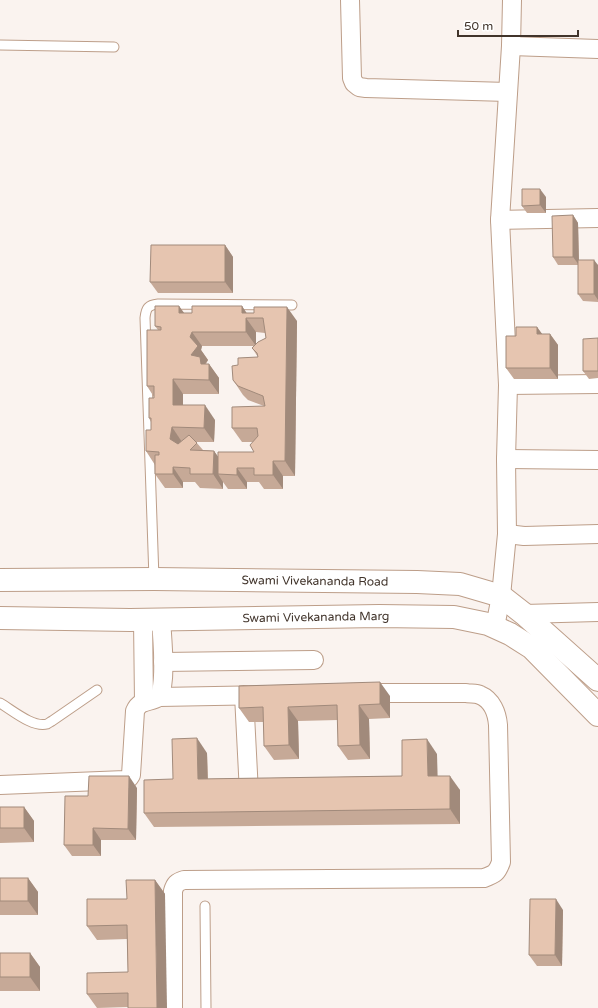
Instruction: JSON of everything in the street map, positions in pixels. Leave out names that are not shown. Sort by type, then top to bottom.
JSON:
[{"type":"street","points":[[350,0],[352,78],[354,83],[359,87],[403,90],[508,92]]},
{"type":"street","points":[[495,627],[501,596],[507,534],[506,459],[508,385],[500,220],[511,46],[512,0]]},
{"type":"street","points":[[511,46],[598,49]]},
{"type":"street","points":[[500,220],[598,218]]},
{"type":"street","points":[[508,385],[598,384]]},
{"type":"street","points":[[506,459],[598,460]]},
{"type":"street","points":[[507,534],[524,536],[598,534]]},
{"type":"street","name":"Swami Vivekananda Road","points":[[0,580],[154,579],[417,582],[460,584],[501,596],[524,614],[598,680]]},
{"type":"street","points":[[524,614],[598,612]]},
{"type":"street","name":"Swami Vivekananda Marg","points":[[0,618],[152,619],[379,616],[454,617],[488,624],[510,634],[532,648],[598,715]]},
{"type":"street","points":[[152,619],[163,662],[162,692],[152,699]]},
{"type":"street","points":[[152,619],[152,699]]},
{"type":"street","points":[[163,662],[314,660]]},
{"type":"street","points":[[172,1008],[173,891],[175,885],[179,881],[484,878],[494,875],[499,869],[501,862],[498,725],[497,715],[492,705],[479,694],[391,692],[344,693]]},
{"type":"street","points":[[0,785],[125,780],[129,778],[132,771],[135,711],[140,703],[152,699],[283,694]]},
{"type":"street","points":[[244,695],[249,793],[273,792]]},
{"type":"lane","points":[[0,45],[114,47]]},
{"type":"lane","points":[[154,579],[145,318],[146,310],[152,305],[158,304],[292,304]]},
{"type":"lane","points":[[0,703],[28,721],[46,724],[97,690]]},
{"type":"lane","points":[[205,906],[206,1008]]},
{"type":"building","points":[[522,189],[540,189],[540,205],[522,206]]},
{"type":"building","points":[[573,215],[573,257],[553,257],[552,216]]},
{"type":"building","points":[[151,245],[225,245],[225,282],[150,282]]},
{"type":"building","points":[[578,260],[594,260],[594,294],[578,294]]},
{"type":"building","points":[[155,306],[179,306],[179,313],[192,313],[192,306],[242,306],[242,313],[254,313],[254,307],[287,307],[285,461],[273,461],[273,475],[254,475],[254,468],[237,468],[237,475],[218,474],[218,452],[254,452],[250,445],[258,436],[257,428],[232,428],[232,407],[265,406],[263,396],[238,386],[233,380],[232,366],[238,365],[238,358],[258,357],[257,353],[252,348],[258,342],[266,338],[263,318],[246,318],[246,332],[192,332],[190,337],[198,346],[191,355],[200,357],[201,364],[209,364],[209,380],[173,379],[173,405],[205,405],[204,428],[172,427],[170,439],[178,444],[189,435],[197,443],[190,450],[214,451],[213,474],[190,474],[190,468],[173,467],[173,474],[155,474],[155,455],[159,455],[159,452],[146,451],[146,430],[151,430],[151,418],[149,418],[149,398],[154,398],[154,386],[147,386],[147,330],[161,330],[161,327],[155,326]]},
{"type":"building","points":[[516,327],[537,327],[537,334],[550,334],[550,368],[506,368],[506,336],[516,336]]},
{"type":"building","points":[[598,338],[598,371],[583,371],[583,339]]},
{"type":"building","points":[[380,682],[380,704],[359,705],[360,745],[338,746],[337,705],[288,707],[289,745],[264,746],[263,707],[239,708],[239,686]]},
{"type":"building","points":[[197,738],[198,779],[402,776],[402,740],[427,739],[428,776],[450,776],[450,809],[144,813],[144,780],[173,779],[172,739]]},
{"type":"building","points":[[89,776],[129,776],[128,829],[93,828],[93,845],[64,845],[65,796],[88,796]]},
{"type":"building","points":[[0,807],[24,807],[24,828],[0,828]]},
{"type":"building","points":[[0,878],[28,878],[28,901],[0,901]]},
{"type":"building","points":[[126,880],[155,880],[157,1008],[128,1008],[128,993],[87,994],[87,973],[128,972],[127,925],[87,926],[87,899],[127,899]]},
{"type":"building","points":[[530,899],[556,899],[555,955],[529,955]]},
{"type":"building","points":[[0,953],[30,953],[30,977],[0,977]]}]
